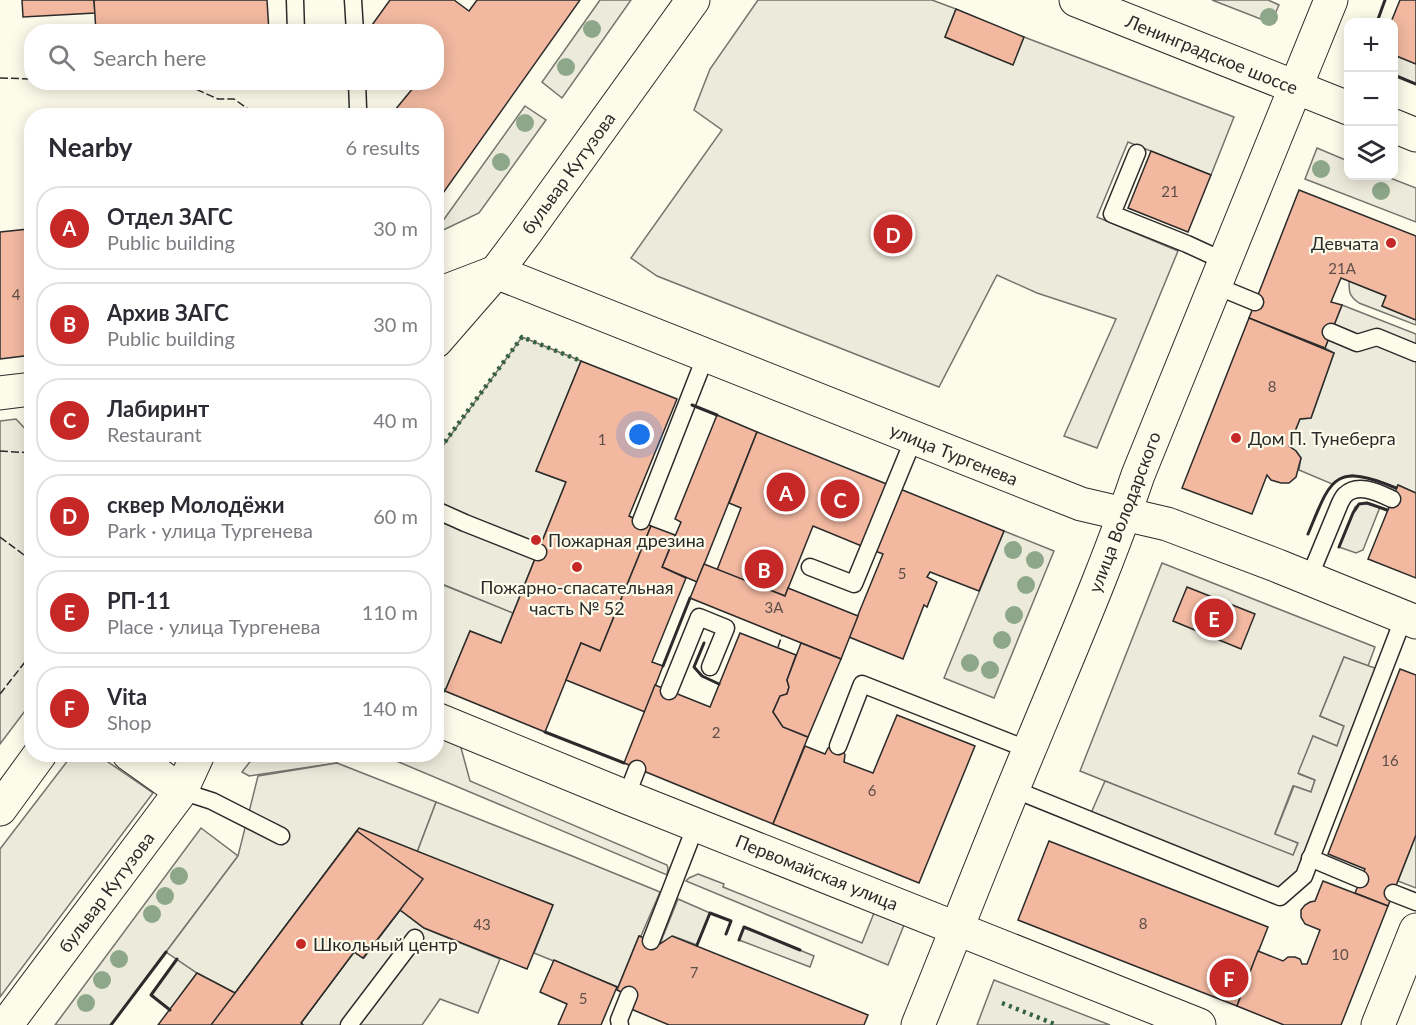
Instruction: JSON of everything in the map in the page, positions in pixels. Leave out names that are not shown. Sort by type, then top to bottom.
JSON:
[{"type":"street","name":"бульвар Кутузова","points":[[444,331],[496,272],[693,0]]},
{"type":"street","name":"Ленинградское шоссе","points":[[1076,0],[1344,106]]},
{"type":"street","name":"улица Володарского","points":[[918,1025],[1125,514],[1138,475],[1219,273],[1331,0]]},
{"type":"street","points":[[1398,128],[1416,135]]},
{"type":"street","points":[[444,292],[496,272]]},
{"type":"street","name":"улица Тургенева","points":[[496,272],[1081,504],[1167,524],[1309,578],[1410,620]]},
{"type":"street","points":[[0,393],[24,390]]},
{"type":"street","name":"Первомайская улица","points":[[444,722],[632,783],[696,825],[1198,1025]]},
{"type":"street","points":[[0,809],[34,762]]},
{"type":"street","points":[[140,762],[181,791]]},
{"type":"street","name":"бульвар Кутузова","points":[[6,1025],[181,791],[194,762]]},
{"type":"street","points":[[1378,1025],[1416,930]]},
{"type":"lane","points":[[295,0],[296,24]]},
{"type":"lane","points":[[353,0],[354,24]]},
{"type":"lane","points":[[357,90],[358,108]]},
{"type":"lane","points":[[1137,153],[1112,214],[1187,244],[1255,302]]},
{"type":"lane","points":[[1331,332],[1357,343],[1377,337],[1416,352]]},
{"type":"lane","points":[[641,521],[706,355]]},
{"type":"lane","points":[[810,567],[854,584],[914,438]]},
{"type":"lane","points":[[1309,578],[1340,503],[1346,494],[1365,489],[1392,499]]},
{"type":"lane","points":[[444,514],[538,552]]},
{"type":"lane","points":[[669,691],[699,617],[726,628],[710,667]]},
{"type":"lane","points":[[1013,789],[1280,897],[1304,876],[1410,620]]},
{"type":"lane","points":[[838,746],[862,684],[1029,750]]},
{"type":"lane","points":[[181,791],[212,801],[281,836]]},
{"type":"lane","points":[[651,941],[696,825]]},
{"type":"lane","points":[[1310,858],[1360,879]]},
{"type":"lane","points":[[1393,893],[1416,902]]},
{"type":"lane","points":[[349,1025],[415,938]]},
{"type":"lane","points":[[620,1025],[619,1020],[629,995]]},
{"type":"shaded area","points":[[600,0],[631,0],[562,98],[542,82]]},
{"type":"shaded area","points":[[758,0],[932,0],[956,9],[945,37],[1012,64],[1024,37],[1234,117],[1211,175],[1128,142],[1097,217],[1178,251],[1097,448],[1064,436],[1116,319],[1037,293],[997,275],[939,387],[657,276],[631,258],[722,130],[694,110],[710,69]]},
{"type":"shaded area","points":[[1212,0],[1268,0],[1279,5],[1271,23]]},
{"type":"shaded area","points":[[1398,57],[1416,64],[1416,84],[1398,77]]},
{"type":"shaded area","points":[[525,106],[546,120],[479,213],[444,230],[444,219]]},
{"type":"shaded area","points":[[1317,148],[1344,159],[1344,180],[1395,180],[1416,188],[1416,222],[1305,179]]},
{"type":"shaded area","points":[[1349,281],[1386,296],[1382,306],[1416,320],[1416,325],[1359,303],[1350,294]]},
{"type":"shaded area","points":[[1342,305],[1416,334],[1416,493],[1398,485],[1396,488],[1377,480],[1352,475],[1332,484],[1299,470],[1301,458],[1289,446],[1300,419],[1311,418],[1334,353],[1325,348]]},
{"type":"shaded area","points":[[522,337],[581,361],[536,471],[566,482],[513,613],[444,585],[444,444]]},
{"type":"shaded area","points":[[16,419],[24,428],[24,712],[0,744],[0,421]]},
{"type":"shaded area","points":[[1364,503],[1380,507],[1363,550],[1356,553],[1339,547],[1355,507]]},
{"type":"shaded area","points":[[1004,531],[1054,551],[994,698],[944,678]]},
{"type":"shaded area","points":[[1162,563],[1375,647],[1368,666],[1344,657],[1320,716],[1344,726],[1337,746],[1313,736],[1299,774],[1315,780],[1311,792],[1293,786],[1275,833],[1298,843],[1293,856],[1080,771]]},
{"type":"shaded area","points":[[444,585],[513,613],[501,643],[470,631],[445,691]]},
{"type":"shaded area","points":[[1344,657],[1383,671],[1304,876],[1280,897],[1088,820],[1105,781],[1293,855],[1298,843],[1275,834],[1294,786],[1311,792],[1315,780],[1298,773],[1313,736],[1337,746],[1344,726],[1320,716]]},
{"type":"shaded area","points":[[444,737],[460,744],[470,781],[667,865],[667,875],[399,762],[444,762]]},
{"type":"shaded area","points":[[67,762],[108,762],[153,793],[0,997],[0,849]]},
{"type":"shaded area","points":[[250,762],[337,763],[249,776],[242,772]]},
{"type":"shaded area","points":[[337,763],[436,802],[417,852],[235,993],[197,973],[166,952],[238,856],[258,776]]},
{"type":"shaded area","points":[[436,802],[660,892],[618,987],[534,953],[553,905],[417,852]]},
{"type":"shaded area","points":[[201,828],[238,856],[111,1025],[55,1025]]},
{"type":"shaded area","points":[[1416,835],[1416,888],[1398,881]]},
{"type":"shaded area","points":[[698,874],[724,884],[723,887],[862,943],[874,913],[904,925],[888,965],[686,881]]},
{"type":"shaded area","points":[[678,899],[710,913],[697,945],[673,936],[660,944]]},
{"type":"shaded area","points":[[400,910],[424,928],[500,959],[478,1013],[440,999],[422,1025],[303,1025],[301,1023],[354,952],[364,958]]},
{"type":"shaded area","points":[[744,927],[814,956],[810,967],[739,940]]},
{"type":"shaded area","points":[[177,959],[197,973],[170,1010],[151,995]]},
{"type":"shaded area","points":[[994,980],[1110,1025],[977,1025]]},
{"type":"building","points":[[22,0],[94,0],[95,13],[23,17]]},
{"type":"building","points":[[94,0],[267,0],[268,24],[96,24]]},
{"type":"building","points":[[390,0],[454,0],[469,11],[477,0],[580,0],[444,192],[444,108],[397,108],[411,90],[444,90],[444,24],[373,24]]},
{"type":"building","points":[[1400,0],[1416,0],[1416,64],[1398,57],[1398,18],[1393,18]]},
{"type":"building","points":[[956,9],[1024,37],[1013,65],[945,37]]},
{"type":"building","points":[[1151,151],[1211,175],[1188,232],[1128,208]]},
{"type":"building","points":[[1299,190],[1416,236],[1416,320],[1382,306],[1386,296],[1341,278],[1331,302],[1342,305],[1325,348],[1249,318]]},
{"type":"building","points":[[24,229],[24,356],[0,359],[0,232]]},
{"type":"building","points":[[1249,318],[1334,353],[1311,418],[1300,419],[1289,446],[1301,458],[1296,477],[1289,483],[1281,483],[1271,480],[1267,475],[1252,514],[1182,488]]},
{"type":"building","points":[[581,361],[677,399],[629,516],[651,526],[600,651],[581,643],[545,732],[445,691],[470,631],[501,643],[566,482],[536,471]]},
{"type":"building","points":[[717,415],[757,432],[697,582],[662,567],[681,522],[675,519]]},
{"type":"building","points":[[757,432],[889,485],[864,547],[813,526],[785,596],[717,570],[741,508],[729,503]]},
{"type":"building","points":[[1398,485],[1416,493],[1416,578],[1368,559]]},
{"type":"building","points":[[900,489],[1004,531],[979,591],[930,572],[927,577],[937,582],[927,607],[924,605],[903,659],[849,637],[883,554],[875,551]]},
{"type":"building","points":[[651,526],[675,535],[662,567],[686,578],[652,662],[663,666],[645,712],[566,680],[581,643],[600,651]]},
{"type":"building","points":[[704,564],[785,596],[788,588],[858,616],[841,659],[690,598]]},
{"type":"building","points":[[1187,587],[1255,614],[1241,649],[1173,621]]},
{"type":"building","points":[[740,633],[796,655],[787,680],[789,687],[787,694],[780,696],[773,712],[783,727],[808,737],[773,824],[624,763],[655,685],[710,707]]},
{"type":"building","points":[[801,643],[841,659],[808,737],[783,727],[773,712],[780,696],[787,694],[789,687],[787,680]]},
{"type":"building","points":[[1400,669],[1416,675],[1416,835],[1388,906],[1355,893],[1365,869],[1328,854]]},
{"type":"building","points":[[897,715],[975,746],[919,883],[773,824],[805,746],[825,754],[828,748],[835,745],[842,748],[845,755],[844,762],[873,773]]},
{"type":"building","points":[[359,828],[553,905],[527,969],[424,928],[400,910],[363,958],[354,952],[301,1023],[303,1025],[158,1025],[197,973],[235,993]]},
{"type":"building","points":[[357,831],[423,879],[400,910],[363,958],[354,952],[301,1023],[303,1025],[211,1025]]},
{"type":"building","points":[[1049,841],[1268,927],[1237,1006],[1018,920]]},
{"type":"building","points":[[1323,881],[1388,906],[1341,1025],[1284,1025],[1237,1006],[1258,951],[1283,961],[1288,957],[1295,957],[1300,959],[1302,964],[1307,964],[1320,930],[1305,924],[1301,917],[1301,910],[1305,905],[1315,901]]},
{"type":"building","points":[[639,936],[660,944],[672,936],[868,1015],[864,1025],[669,1025],[631,1009],[635,998],[617,990]]},
{"type":"building","points":[[554,960],[617,987],[601,1025],[558,1025],[567,1004],[540,992]]},
{"type":"hedge","points":[[444,443],[522,337],[581,361]]},
{"type":"hedge","points":[[1002,1003],[1057,1025]]},
{"type":"fence","points":[[0,78],[24,79]]},
{"type":"fence","points":[[198,90],[218,99],[234,99],[247,108]]},
{"type":"fence","points":[[0,451],[24,452]]},
{"type":"fence","points":[[0,537],[24,555]]},
{"type":"fence","points":[[778,647],[782,635]]},
{"type":"fence","points":[[0,694],[24,663]]},
{"type":"wall","points":[[1378,18],[1385,0]]},
{"type":"wall","points":[[1398,77],[1416,84]]},
{"type":"wall","points":[[692,405],[717,415]]},
{"type":"wall","points":[[1308,534],[1329,488],[1337,481],[1359,476],[1396,488]]},
{"type":"wall","points":[[1339,547],[1359,504],[1367,503],[1387,510]]},
{"type":"wall","points":[[663,666],[690,598]]},
{"type":"wall","points":[[704,643],[694,667],[702,676],[719,684]]},
{"type":"wall","points":[[545,732],[624,763]]},
{"type":"wall","points":[[697,945],[710,913],[731,921],[726,934]]},
{"type":"wall","points":[[739,940],[744,927],[800,950]]},
{"type":"wall","points":[[111,1025],[166,952]]},
{"type":"wall","points":[[170,1010],[151,995],[177,959]]},
{"type":"place","name":"сквер Молодёжи","points":[[893,234]]},
{"type":"place","name":"Девчата","points":[[1391,243]]},
{"type":"place","name":"Дом П. Тунеберга","points":[[1236,438]]},
{"type":"place","name":"Отдел ЗАГС","points":[[786,492]]},
{"type":"place","name":"Лабиринт","points":[[840,499]]},
{"type":"place","name":"Пожарная дрезина","points":[[536,540]]},
{"type":"place","name":"Пожарно-спасательная часть № 52","points":[[577,567]]},
{"type":"place","name":"Архив ЗАГС","points":[[764,569]]},
{"type":"place","name":"РП-11","points":[[1214,618]]},
{"type":"place","name":"Школьный центр","points":[[301,944]]},
{"type":"place","name":"Vita","points":[[1229,978]]}]
